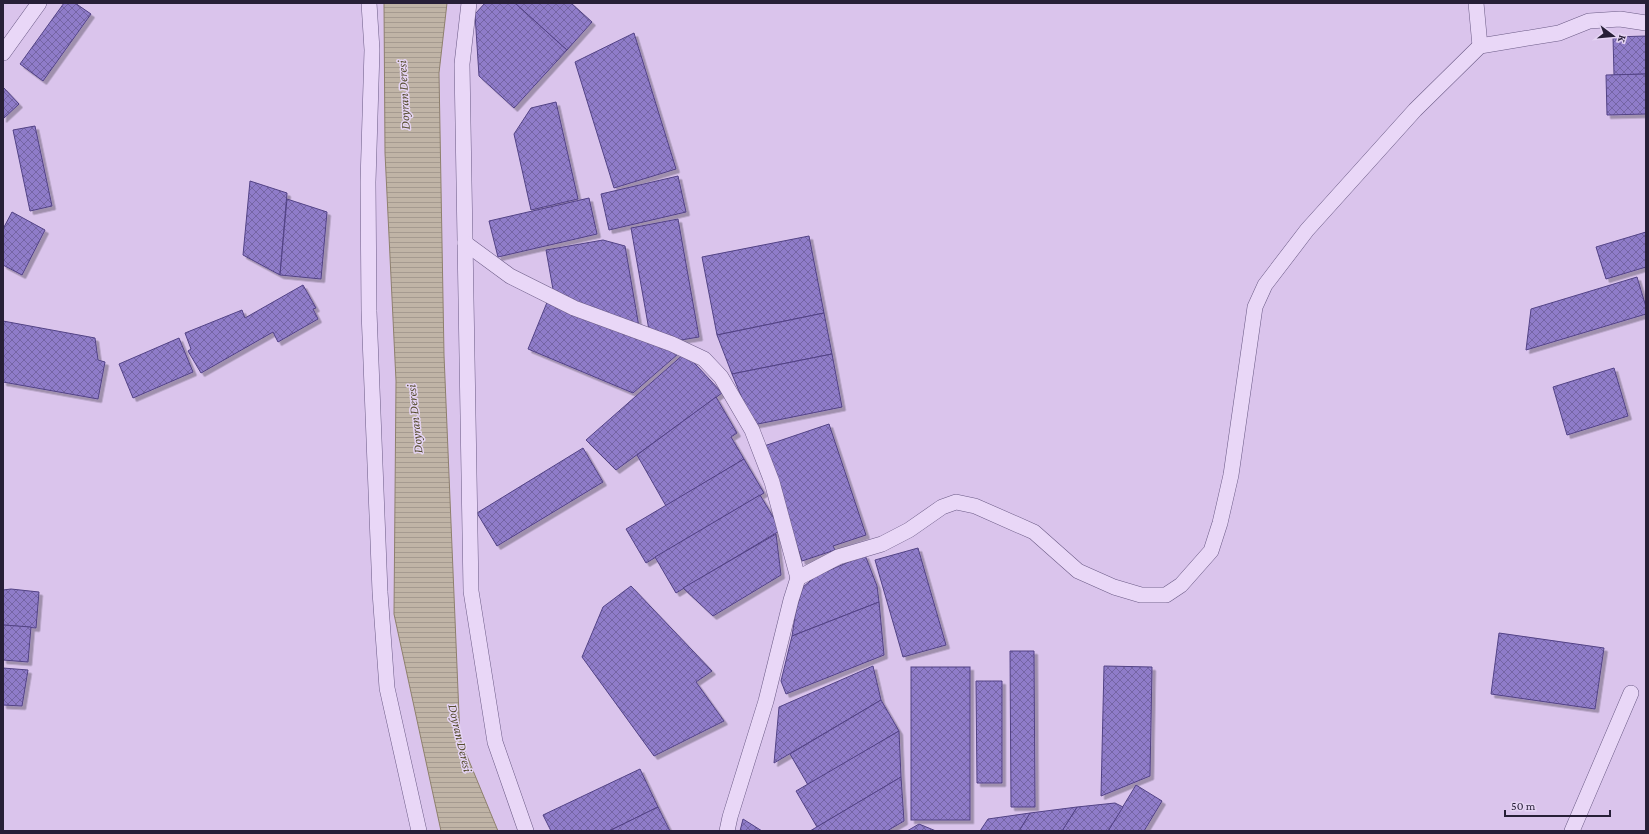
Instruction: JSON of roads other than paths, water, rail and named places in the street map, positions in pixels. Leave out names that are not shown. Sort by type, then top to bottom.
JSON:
[{"type":"street","points":[[3,53],[39,3]]},
{"type":"street","points":[[369,3],[372,50],[368,182],[369,311],[380,592],[387,688],[419,831]]},
{"type":"street","points":[[469,3],[462,64],[471,591],[495,742],[526,831]]},
{"type":"street","points":[[1476,3],[1480,46]]},
{"type":"street","points":[[798,578],[838,557],[882,544],[909,530],[942,507],[956,502],[975,506],[1034,532],[1078,571],[1114,587],[1141,595],[1166,594],[1181,585],[1211,551],[1220,523],[1231,475],[1255,307],[1265,285],[1307,230],[1415,110],[1480,46],[1559,33],[1589,21],[1620,20],[1646,23]]},
{"type":"street","points":[[465,243],[510,276],[574,308],[672,344],[704,359],[721,377],[752,430],[772,482],[798,578],[790,600],[766,702],[727,831]]},
{"type":"street","points":[[1572,831],[1631,693]]},
{"type":"water","name":"Doyran Deresi","points":[[384,3],[447,3],[439,73],[444,355],[460,739],[498,831],[441,831],[394,614],[396,381],[385,153]]}]
